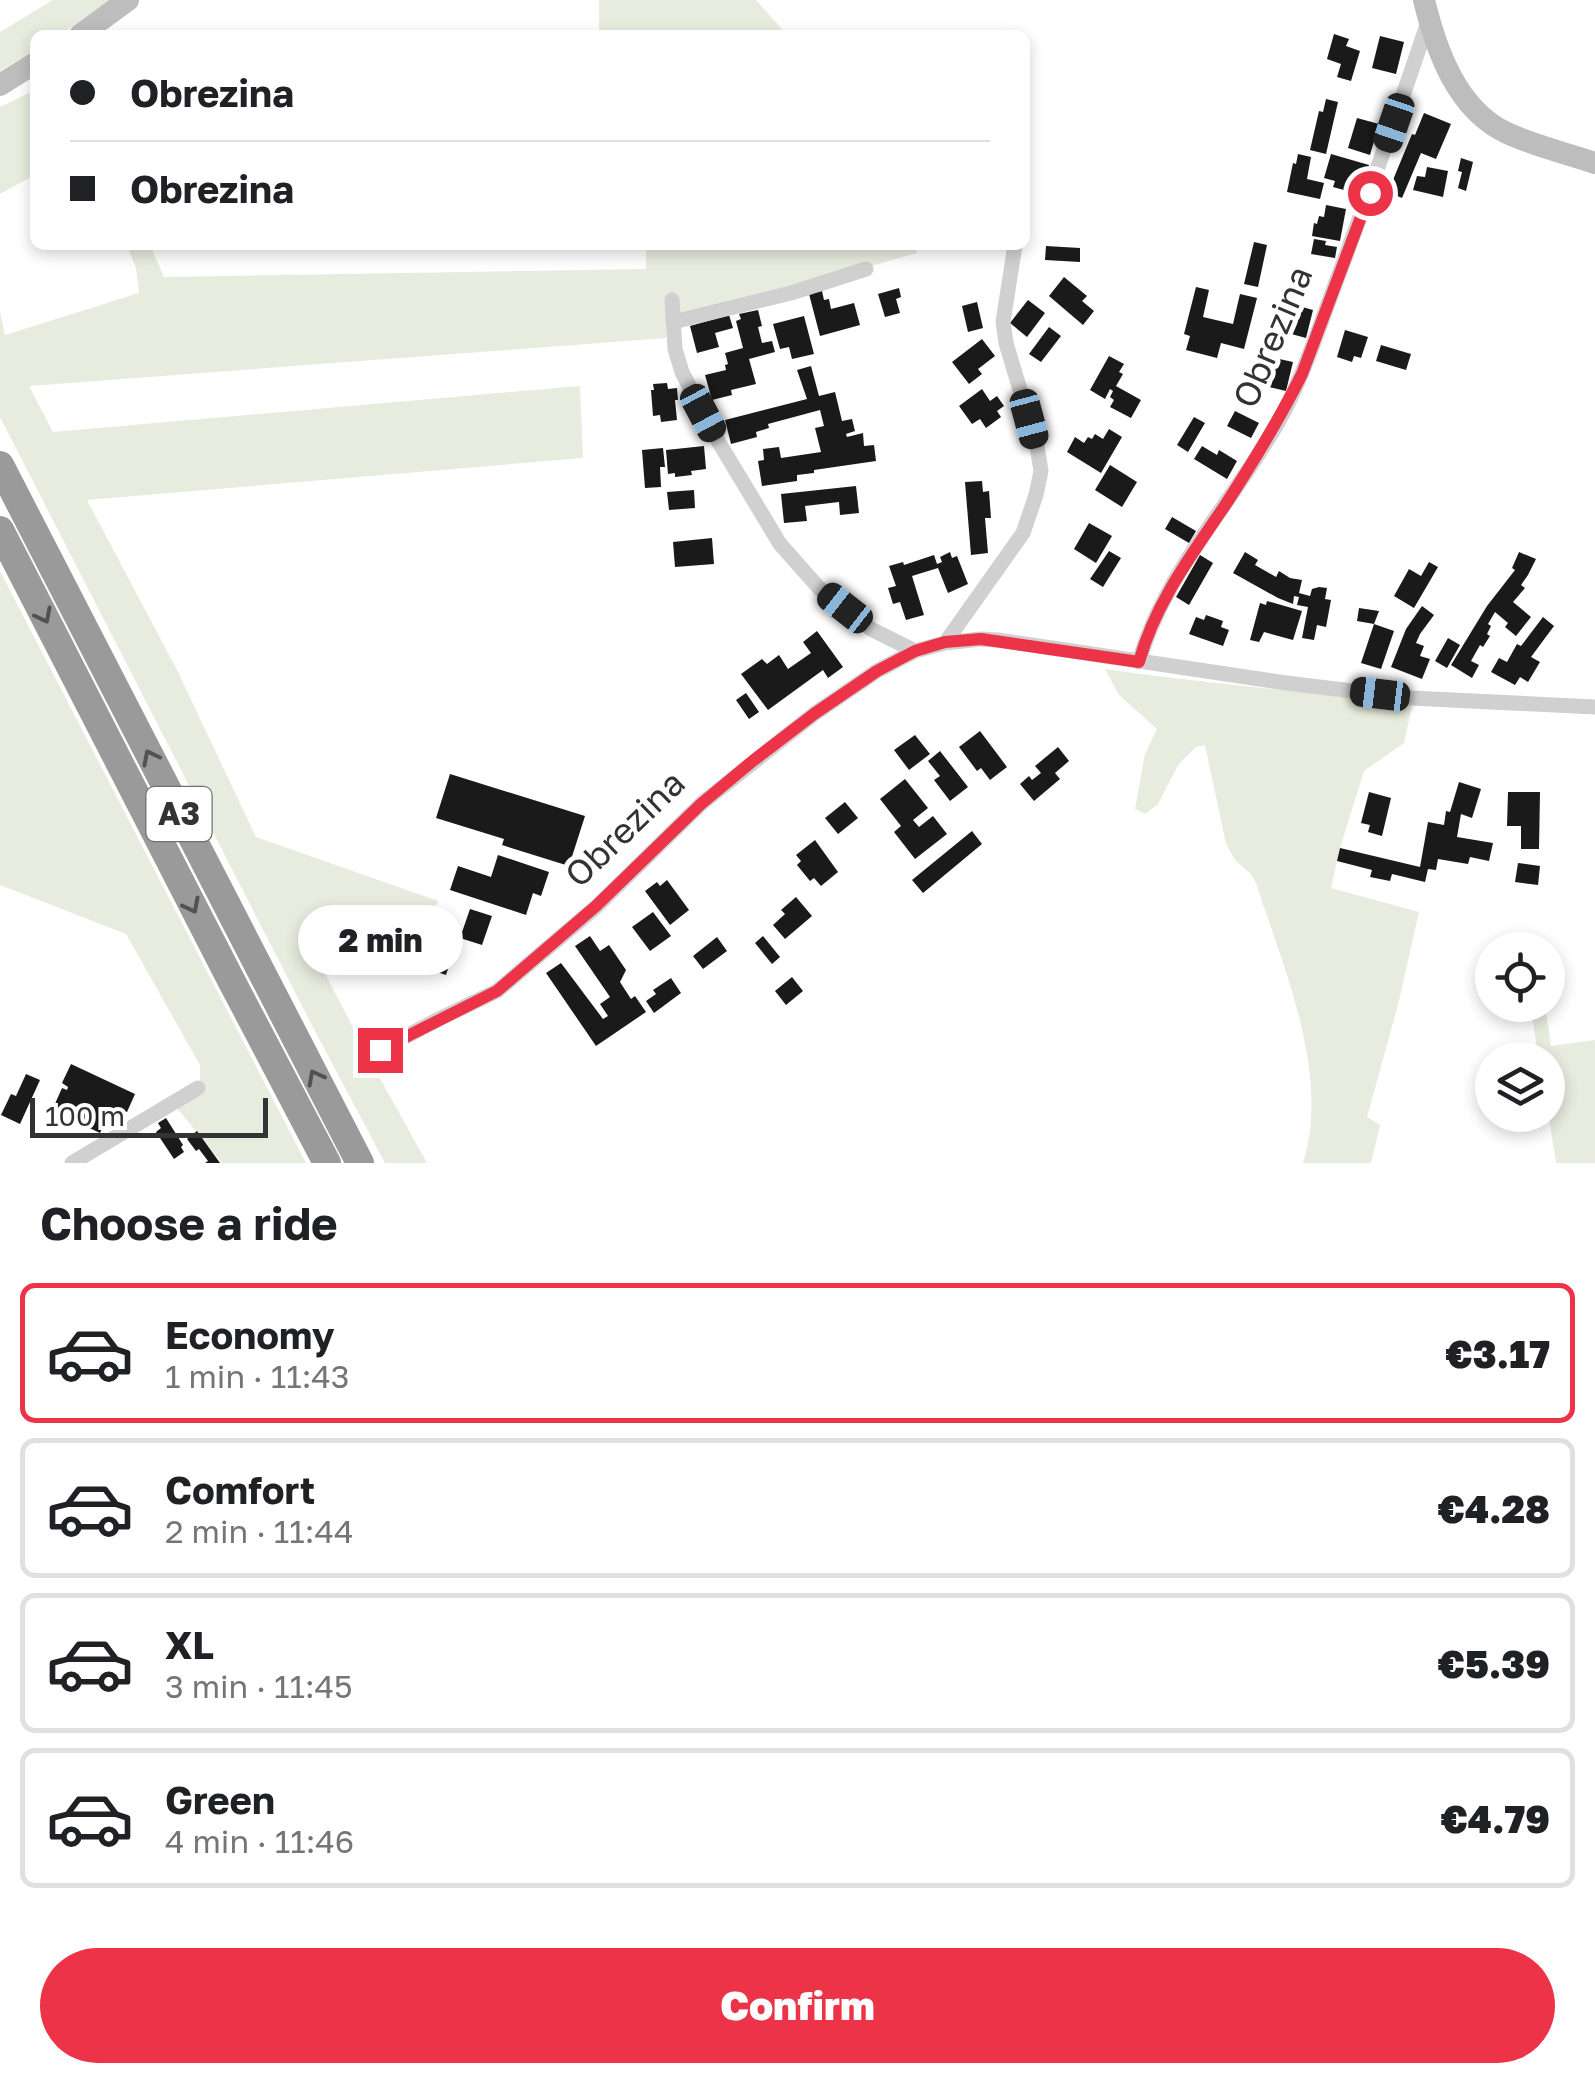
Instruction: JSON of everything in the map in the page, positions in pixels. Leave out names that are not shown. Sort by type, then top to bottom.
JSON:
[{"type":"highway","name":"A3","points":[[0,465],[360,1163]]},
{"type":"highway","name":"A3","points":[[0,530],[327,1163]]},
{"type":"street","points":[[87,30],[128,0]]},
{"type":"street","name":"Obrezina","points":[[1426,10],[1446,68],[1465,100],[1483,118],[1504,132],[1595,163]]},
{"type":"street","name":"Obrezina","points":[[1139,662],[1156,614],[1184,564],[1279,420],[1302,374],[1370,193],[1426,10]]},
{"type":"street","points":[[0,85],[30,67]]},
{"type":"street","points":[[945,642],[1023,533],[1036,495],[1040,472],[1037,446],[1003,322],[1013,250]]},
{"type":"street","points":[[672,322],[743,306],[866,269]]},
{"type":"street","points":[[672,300],[675,349],[682,372],[712,431],[780,544],[819,588],[871,629],[915,651]]},
{"type":"street","name":"Obrezina","points":[[380,1050],[497,991],[754,760],[877,671],[915,651],[945,642],[998,640],[1410,698],[1595,707]]},
{"type":"street","points":[[72,1163],[198,1088]]},
{"type":"shaded area","points":[[53,0],[110,0],[67,30],[30,30],[30,53],[0,71],[0,32]]},
{"type":"shaded area","points":[[599,0],[756,0],[783,30],[599,30]]},
{"type":"shaded area","points":[[30,92],[30,178],[0,194],[0,107]]},
{"type":"shaded area","points":[[129,250],[152,250],[164,277],[646,269],[646,250],[916,250],[917,253],[754,299],[666,316],[666,338],[29,386],[53,432],[580,386],[583,458],[87,500],[177,670],[256,837],[438,901],[411,969],[306,937],[427,1163],[385,1163],[0,417],[0,312],[5,335],[139,293]]},
{"type":"shaded area","points":[[0,571],[306,1163],[222,1163],[177,1108],[200,1084],[200,1065],[126,934],[0,885]]},
{"type":"shaded area","points":[[1105,669],[1412,706],[1404,743],[1364,771],[1331,888],[1419,912],[1367,1117],[1380,1125],[1371,1163],[1303,1163],[1310,1129],[1311,1094],[1300,1021],[1256,883],[1226,844],[1205,745],[1196,747],[1178,765],[1158,804],[1145,814],[1135,809],[1145,754],[1157,729],[1119,695]]},
{"type":"shaded area","points":[[1533,1022],[1547,1022],[1550,1042],[1536,1042]]},
{"type":"shaded area","points":[[1595,1040],[1595,1163],[1556,1163],[1551,1132],[1565,1132],[1565,1044]]},
{"type":"building","points":[[1334,34],[1349,39],[1346,46],[1360,51],[1351,81],[1337,77],[1341,64],[1327,59]]},
{"type":"building","points":[[1380,36],[1404,42],[1396,74],[1372,68]]},
{"type":"building","points":[[1326,99],[1338,102],[1326,154],[1310,150],[1319,111],[1323,112]]},
{"type":"building","points":[[1424,113],[1451,124],[1436,159],[1421,153],[1402,198],[1388,192]]},
{"type":"building","points":[[1357,118],[1379,124],[1370,155],[1348,148]]},
{"type":"building","points":[[1298,154],[1311,157],[1307,179],[1324,183],[1320,199],[1287,192]]},
{"type":"building","points":[[1331,154],[1369,165],[1363,189],[1352,186],[1351,192],[1333,187],[1335,181],[1324,178]]},
{"type":"building","points":[[1461,158],[1473,162],[1466,191],[1458,188]]},
{"type":"building","points":[[1427,167],[1448,171],[1443,197],[1413,190],[1417,176],[1425,177]]},
{"type":"building","points":[[1326,205],[1346,209],[1340,241],[1312,236],[1314,223],[1317,224],[1319,216],[1324,217]]},
{"type":"building","points":[[1314,239],[1337,247],[1335,258],[1311,254]]},
{"type":"building","points":[[1254,242],[1267,245],[1258,287],[1244,284]]},
{"type":"building","points":[[1046,246],[1080,248],[1080,262],[1045,260]]},
{"type":"building","points":[[1064,277],[1087,296],[1082,301],[1094,311],[1083,325],[1049,296]]},
{"type":"building","points":[[1196,287],[1209,290],[1203,317],[1233,324],[1240,294],[1257,298],[1244,349],[1221,343],[1217,358],[1186,350],[1190,336],[1184,334]]},
{"type":"building","points":[[899,288],[901,297],[896,299],[900,313],[885,317],[878,294]]},
{"type":"building","points":[[822,291],[831,309],[854,303],[860,325],[820,336],[809,294]]},
{"type":"building","points":[[1028,300],[1045,313],[1027,337],[1010,323]]},
{"type":"building","points":[[1281,301],[1313,310],[1306,338],[1273,329]]},
{"type":"building","points":[[977,302],[983,328],[968,332],[962,306]]},
{"type":"building","points":[[758,310],[762,343],[772,341],[775,352],[749,359],[756,384],[712,400],[705,375],[726,370],[725,353],[743,348],[736,321],[741,319],[739,314]]},
{"type":"building","points":[[729,315],[733,328],[715,333],[719,347],[697,353],[690,326]]},
{"type":"building","points":[[804,316],[814,354],[792,359],[789,347],[780,349],[773,324]]},
{"type":"building","points":[[1049,327],[1061,336],[1041,362],[1029,354]]},
{"type":"building","points":[[1345,330],[1368,337],[1361,358],[1354,356],[1352,362],[1337,357]]},
{"type":"building","points":[[982,339],[995,356],[978,369],[982,374],[969,384],[952,362]]},
{"type":"building","points":[[1381,345],[1411,354],[1406,370],[1376,361]]},
{"type":"building","points":[[1261,355],[1293,362],[1286,391],[1260,385],[1263,372],[1257,371]]},
{"type":"building","points":[[1109,356],[1124,364],[1116,386],[1141,400],[1131,418],[1110,407],[1113,391],[1110,389],[1105,399],[1090,390]]},
{"type":"building","points":[[811,366],[819,396],[835,392],[842,421],[852,419],[855,431],[847,437],[863,433],[864,446],[874,445],[876,461],[814,470],[797,475],[797,481],[762,486],[758,461],[764,460],[763,449],[779,447],[781,458],[821,452],[815,428],[824,426],[820,410],[768,424],[769,428],[756,432],[757,437],[731,444],[725,420],[807,399],[797,370]]},
{"type":"building","points":[[667,383],[668,389],[677,388],[677,420],[661,422],[660,415],[653,416],[651,390],[653,384]]},
{"type":"building","points":[[982,389],[990,401],[997,396],[1004,406],[997,411],[1001,417],[986,428],[980,419],[972,424],[959,406]]},
{"type":"building","points":[[1235,411],[1259,423],[1251,438],[1227,426]]},
{"type":"building","points":[[1194,417],[1205,423],[1188,452],[1177,445]]},
{"type":"building","points":[[1109,429],[1122,437],[1101,473],[1067,452],[1075,437],[1084,443],[1095,434],[1103,439]]},
{"type":"building","points":[[704,446],[706,469],[691,471],[692,475],[668,474],[666,450]]},
{"type":"building","points":[[1202,446],[1217,455],[1219,450],[1237,461],[1227,479],[1194,459]]},
{"type":"building","points":[[663,448],[661,487],[645,488],[642,450]]},
{"type":"building","points":[[1110,465],[1137,482],[1122,507],[1095,490]]},
{"type":"building","points":[[982,481],[983,492],[989,491],[991,518],[985,518],[988,553],[971,555],[965,482]]},
{"type":"building","points":[[856,486],[859,513],[840,515],[839,502],[805,506],[807,521],[784,523],[781,494]]},
{"type":"building","points":[[694,490],[695,508],[669,510],[667,492]]},
{"type":"building","points":[[1172,517],[1196,531],[1189,543],[1165,529]]},
{"type":"building","points":[[1089,523],[1112,536],[1096,563],[1074,549]]},
{"type":"building","points":[[712,538],[714,564],[675,567],[673,542]]},
{"type":"building","points":[[1109,551],[1121,558],[1103,587],[1090,579]]},
{"type":"building","points":[[950,552],[952,558],[957,556],[968,584],[948,593],[938,568],[912,576],[924,615],[906,620],[900,602],[893,604],[888,588],[896,586],[889,566],[934,555],[937,564],[942,562],[940,557]]},
{"type":"building","points":[[1245,552],[1258,560],[1255,565],[1276,577],[1279,571],[1302,580],[1299,593],[1310,596],[1312,589],[1327,588],[1325,599],[1331,600],[1326,627],[1317,625],[1314,640],[1302,638],[1308,607],[1297,605],[1299,597],[1294,596],[1293,604],[1233,573]]},
{"type":"building","points":[[1519,552],[1536,559],[1521,585],[1525,588],[1513,602],[1531,617],[1516,636],[1495,612],[1488,624],[1490,636],[1471,661],[1479,665],[1472,678],[1451,665],[1487,606],[1515,570],[1512,568]]},
{"type":"building","points":[[1200,555],[1213,563],[1189,605],[1176,597]]},
{"type":"building","points":[[1429,562],[1438,567],[1414,608],[1394,596],[1409,569],[1421,576]]},
{"type":"building","points":[[1267,601],[1302,611],[1293,640],[1264,632],[1259,642],[1250,640],[1260,603],[1266,605]]},
{"type":"building","points":[[1422,606],[1434,615],[1416,643],[1424,646],[1420,656],[1430,659],[1422,679],[1391,667],[1406,629]]},
{"type":"building","points":[[1359,608],[1379,611],[1374,624],[1357,621]]},
{"type":"building","points":[[1206,615],[1223,621],[1221,627],[1229,630],[1223,646],[1189,634],[1196,617],[1204,620]]},
{"type":"building","points":[[1543,617],[1554,626],[1531,657],[1540,662],[1528,682],[1520,677],[1515,685],[1491,672],[1499,658],[1507,662],[1517,644],[1521,646]]},
{"type":"building","points":[[1374,624],[1394,631],[1381,669],[1361,663]]},
{"type":"building","points":[[817,631],[843,667],[828,678],[823,670],[768,710],[741,674],[762,659],[767,664],[779,655],[788,669],[811,653],[803,642]]},
{"type":"building","points":[[1448,638],[1460,645],[1447,668],[1435,661]]},
{"type":"building","points":[[746,693],[759,712],[749,719],[736,700]]},
{"type":"building","points":[[980,731],[1007,767],[990,780],[981,768],[977,771],[959,747]]},
{"type":"building","points":[[915,735],[930,754],[909,770],[894,750]]},
{"type":"building","points":[[1058,747],[1069,761],[1055,773],[1060,779],[1034,801],[1020,784],[1041,773],[1035,766]]},
{"type":"building","points":[[940,751],[968,787],[950,801],[934,780],[940,776],[928,761]]},
{"type":"building","points":[[450,774],[585,816],[569,866],[502,845],[504,839],[436,818]]},
{"type":"building","points":[[905,779],[928,808],[913,820],[919,827],[933,816],[947,834],[915,859],[894,832],[901,826],[880,799]]},
{"type":"building","points":[[1459,782],[1481,789],[1472,818],[1461,814],[1457,837],[1493,843],[1489,861],[1470,857],[1468,864],[1438,859],[1436,870],[1428,869],[1425,882],[1392,874],[1390,881],[1370,877],[1372,870],[1337,861],[1340,848],[1420,867],[1428,822],[1444,825]]},
{"type":"building","points":[[1369,792],[1391,798],[1382,836],[1368,832],[1370,825],[1361,823]]},
{"type":"building","points":[[1508,792],[1540,792],[1539,849],[1521,849],[1521,826],[1507,826]]},
{"type":"building","points":[[845,802],[858,818],[838,834],[825,818]]},
{"type":"building","points":[[972,831],[982,844],[923,893],[912,880]]},
{"type":"building","points":[[815,840],[838,872],[821,886],[814,878],[810,881],[797,865],[801,861],[796,855]]},
{"type":"building","points":[[498,855],[549,872],[541,896],[533,893],[526,915],[450,890],[458,866],[491,877]]},
{"type":"building","points":[[1518,863],[1540,866],[1538,885],[1515,882]]},
{"type":"building","points":[[667,880],[689,910],[670,925],[645,891]]},
{"type":"building","points":[[796,897],[812,916],[785,939],[773,925],[785,914],[781,910]]},
{"type":"building","points":[[470,909],[492,916],[482,945],[460,938]]},
{"type":"building","points":[[653,912],[671,936],[650,951],[632,927]]},
{"type":"building","points":[[438,928],[459,935],[446,975],[425,968]]},
{"type":"building","points":[[590,936],[600,951],[609,945],[626,970],[620,982],[646,1012],[596,1046],[546,973],[561,963],[603,1019],[608,1016],[600,1004],[610,997],[575,946]]},
{"type":"building","points":[[763,936],[780,957],[772,964],[755,943]]},
{"type":"building","points":[[717,937],[727,951],[703,969],[693,956]]},
{"type":"building","points":[[792,977],[803,991],[786,1005],[775,991]]},
{"type":"building","points":[[671,978],[681,993],[654,1013],[646,1001],[656,994],[653,990]]},
{"type":"building","points":[[71,1064],[135,1094],[127,1112],[112,1108],[100,1133],[77,1122],[83,1110],[74,1106],[71,1114],[54,1106],[62,1088],[67,1090],[62,1083]]},
{"type":"building","points":[[26,1074],[40,1080],[20,1124],[1,1115]]},
{"type":"building","points":[[166,1118],[183,1145],[184,1152],[174,1159],[156,1132],[161,1128],[158,1123]]},
{"type":"building","points":[[197,1131],[220,1163],[205,1163],[208,1161],[187,1139]]},
{"type":"route","points":[[380,1050],[497,991],[754,760],[877,671],[915,651],[945,642],[981,639],[1139,662],[1156,614],[1184,564],[1279,420],[1302,374],[1370,193]]}]
